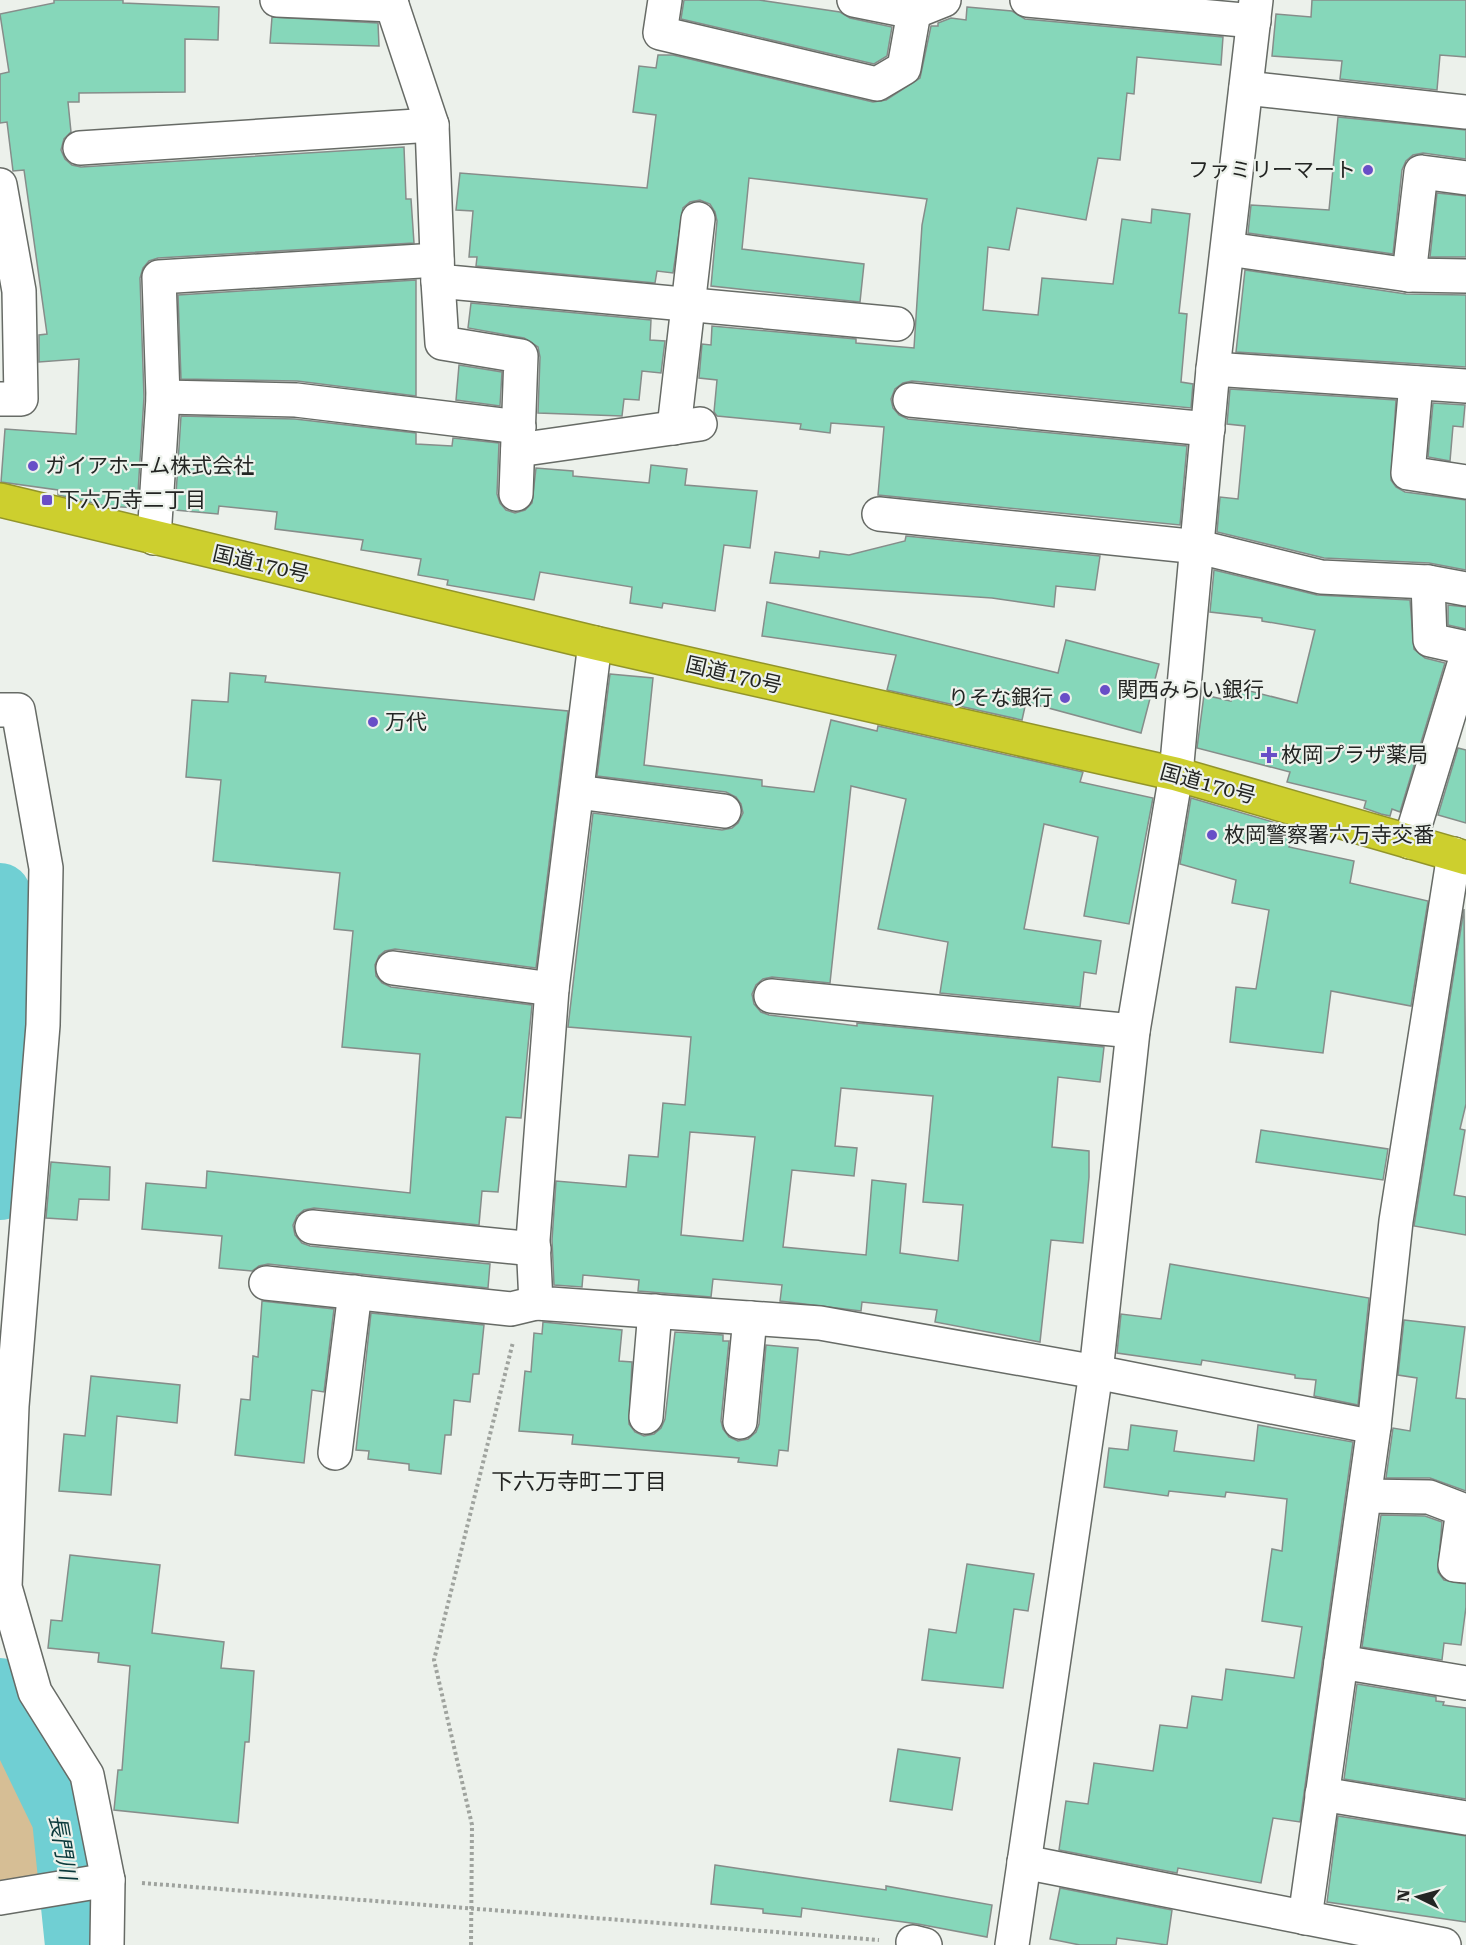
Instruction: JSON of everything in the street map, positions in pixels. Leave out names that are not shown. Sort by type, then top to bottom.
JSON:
[{"type":"highway","name":"国道170号","points":[[0,500],[595,644],[1176,774],[1460,856]]},
{"type":"street","points":[[276,0],[391,2],[432,125],[442,343],[521,356],[516,494]]},
{"type":"street","points":[[665,0],[660,33],[878,84],[904,68],[914,12]]},
{"type":"street","points":[[854,0],[914,12],[944,0]]},
{"type":"street","points":[[1012,1945],[1096,1372],[1133,1031],[1176,774],[1214,369],[1255,10],[1027,0]]},
{"type":"street","points":[[1246,88],[1466,112]]},
{"type":"street","points":[[81,148],[432,125]]},
{"type":"street","points":[[1409,275],[1421,172],[1466,178]]},
{"type":"street","points":[[0,184],[20,291],[21,399],[0,399]]},
{"type":"street","points":[[163,397],[296,400],[518,439],[687,426],[688,304],[698,219]]},
{"type":"street","points":[[1228,249],[1409,275],[1466,276]]},
{"type":"street","points":[[153,538],[163,397],[159,277],[438,270],[688,304],[897,324]]},
{"type":"street","points":[[1214,369],[1466,386]]},
{"type":"street","points":[[1416,383],[1408,473],[1466,482]]},
{"type":"street","points":[[910,400],[1208,429]]},
{"type":"street","points":[[879,514],[1198,547],[1321,576],[1428,582],[1466,590]]},
{"type":"street","points":[[1428,582],[1430,640],[1466,648]]},
{"type":"street","points":[[536,1303],[534,1249],[552,989],[595,644]]},
{"type":"street","points":[[1410,842],[1466,658]]},
{"type":"street","points":[[9,710],[46,868],[43,1025],[12,1406],[5,1587],[34,1692],[87,1775],[108,1880],[107,1945]]},
{"type":"street","points":[[577,792],[724,811]]},
{"type":"street","points":[[1305,1918],[1365,1496],[1396,1221],[1460,856]]},
{"type":"street","points":[[393,968],[552,989]]},
{"type":"street","points":[[771,996],[1133,1031]]},
{"type":"street","points":[[312,1227],[534,1249]]},
{"type":"street","points":[[266,1283],[511,1309],[536,1303],[820,1323],[1096,1372],[1374,1427]]},
{"type":"street","points":[[335,1453],[356,1292]]},
{"type":"street","points":[[646,1418],[654,1311]]},
{"type":"street","points":[[740,1422],[750,1318]]},
{"type":"street","points":[[1365,1496],[1429,1497],[1463,1510],[1455,1565],[1466,1566]]},
{"type":"street","points":[[1341,1662],[1466,1683]]},
{"type":"street","points":[[1322,1794],[1466,1818]]},
{"type":"street","points":[[1024,1862],[1444,1945]]},
{"type":"street","points":[[0,1898],[108,1880]]},
{"type":"path","points":[[471,1945],[472,1825],[434,1660],[515,1336],[536,1303]]},
{"type":"path","points":[[108,1880],[919,1944]]},
{"type":"shaded area","points":[[0,1742],[51,1848],[54,1877],[0,1885]]},
{"type":"building","points":[[54,0],[123,0],[123,3],[219,7],[218,40],[185,39],[185,92],[79,93],[79,102],[68,102],[71,132],[64,139],[61,150],[65,159],[72,165],[81,167],[404,147],[406,199],[411,199],[414,243],[158,258],[149,261],[143,268],[140,278],[144,397],[137,508],[106,506],[58,495],[58,490],[1,482],[5,429],[76,434],[79,359],[39,362],[39,335],[47,334],[24,170],[13,171],[7,122],[0,123],[0,74],[9,72],[0,14],[54,3]]},
{"type":"building","points":[[684,0],[759,0],[840,12],[850,18],[892,27],[887,56],[874,64],[681,19]]},
{"type":"building","points":[[1312,0],[1466,0],[1466,57],[1440,55],[1437,90],[1340,79],[1342,61],[1272,56],[1276,14],[1311,17]]},
{"type":"building","points":[[967,7],[1012,11],[1025,19],[1223,37],[1221,65],[1137,57],[1134,94],[1127,93],[1120,160],[1098,158],[1086,220],[1017,208],[1009,250],[988,247],[983,310],[1038,315],[1042,278],[1113,284],[1122,219],[1151,223],[1152,209],[1190,214],[1179,313],[1187,314],[1181,382],[1193,384],[1191,408],[912,381],[903,383],[895,389],[891,399],[893,408],[899,415],[908,419],[1187,446],[1180,525],[878,495],[884,427],[831,423],[830,433],[800,429],[801,424],[717,416],[714,412],[717,380],[699,378],[702,344],[711,345],[712,326],[856,339],[856,343],[914,348],[922,225],[927,199],[749,178],[742,249],[864,264],[860,302],[711,286],[717,221],[710,204],[700,200],[690,202],[683,208],[673,273],[657,271],[655,283],[476,266],[477,257],[469,257],[473,211],[456,210],[460,173],[647,188],[656,115],[633,112],[639,66],[656,68],[658,55],[673,55],[873,102],[886,100],[920,78],[931,26],[938,26],[938,23],[951,18],[966,20]]},
{"type":"building","points":[[272,17],[378,23],[379,46],[270,43]]},
{"type":"building","points":[[1338,117],[1466,130],[1466,159],[1423,153],[1413,155],[1406,161],[1402,170],[1393,254],[1248,233],[1251,205],[1329,210]]},
{"type":"building","points":[[1437,193],[1466,196],[1466,257],[1430,257]]},
{"type":"building","points":[[1245,270],[1406,294],[1466,295],[1466,367],[1236,352]]},
{"type":"building","points":[[416,280],[416,396],[297,381],[181,379],[178,295]]},
{"type":"building","points":[[471,303],[651,320],[650,340],[665,341],[661,373],[642,371],[639,400],[624,399],[622,416],[538,413],[540,357],[538,347],[524,338],[468,328]]},
{"type":"building","points":[[459,365],[502,372],[500,406],[456,400]]},
{"type":"building","points":[[1230,389],[1396,400],[1391,480],[1396,487],[1405,492],[1466,500],[1466,570],[1429,563],[1324,558],[1217,532],[1220,497],[1238,499],[1245,426],[1227,424]]},
{"type":"building","points":[[1433,403],[1465,405],[1463,427],[1453,426],[1450,461],[1428,457]]},
{"type":"building","points":[[181,416],[295,419],[416,433],[416,444],[452,446],[453,438],[499,443],[497,494],[506,510],[515,513],[525,510],[532,503],[536,468],[573,471],[573,476],[649,483],[651,465],[687,469],[685,485],[757,491],[750,548],[724,545],[715,611],[663,603],[662,608],[630,603],[632,587],[540,572],[534,600],[447,585],[448,580],[418,575],[421,559],[361,550],[363,540],[275,529],[277,512],[219,506],[218,514],[175,510]]},
{"type":"building","points":[[906,536],[1100,556],[1095,590],[1056,586],[1054,607],[992,598],[770,583],[775,552],[819,558],[820,551],[849,555],[905,541]]},
{"type":"building","points":[[1214,570],[1317,595],[1410,600],[1414,649],[1425,658],[1445,663],[1400,812],[1392,809],[1390,816],[1381,814],[1364,808],[1366,801],[1287,782],[1290,772],[1197,748],[1204,695],[1231,701],[1234,687],[1297,703],[1315,630],[1262,621],[1262,618],[1210,612]]},
{"type":"building","points":[[767,602],[1058,673],[1066,640],[1159,664],[1141,733],[1026,702],[1022,720],[887,690],[896,655],[762,636]]},
{"type":"building","points":[[1448,605],[1466,607],[1466,629],[1448,625]]},
{"type":"building","points":[[230,673],[266,676],[265,682],[568,711],[536,968],[395,949],[385,951],[379,956],[375,965],[376,976],[382,983],[391,987],[532,1005],[521,1118],[506,1117],[498,1192],[482,1191],[479,1225],[314,1208],[304,1210],[297,1216],[293,1225],[295,1235],[302,1243],[310,1246],[490,1264],[488,1288],[268,1264],[252,1271],[219,1268],[222,1236],[142,1229],[146,1183],[206,1188],[207,1171],[410,1193],[420,1054],[342,1047],[353,931],[334,929],[340,873],[213,861],[221,780],[186,777],[192,700],[228,702]]},
{"type":"building","points":[[610,674],[653,678],[644,765],[762,780],[762,786],[814,792],[831,720],[877,731],[878,726],[1083,772],[1080,782],[1153,798],[1129,924],[1084,916],[1098,837],[1044,824],[1024,929],[1101,941],[1096,974],[1084,972],[1080,1007],[940,993],[948,942],[878,929],[906,799],[851,786],[830,983],[772,977],[763,979],[756,985],[752,994],[754,1004],[761,1012],[769,1015],[857,1026],[857,1023],[1104,1047],[1100,1082],[1058,1077],[1052,1147],[1089,1151],[1089,1177],[1083,1243],[1051,1240],[1040,1342],[935,1322],[937,1310],[862,1302],[861,1311],[780,1301],[782,1285],[713,1279],[711,1297],[638,1291],[639,1280],[583,1275],[582,1287],[554,1285],[552,1240],[556,1181],[626,1187],[629,1155],[658,1157],[663,1103],[685,1105],[691,1037],[568,1027],[593,813],[722,830],[732,828],[738,823],[743,813],[736,797],[726,792],[597,776]],"holes":[[[841,1088],[933,1096],[923,1202],[963,1205],[958,1261],[900,1253],[906,1184],[872,1180],[866,1255],[783,1247],[792,1170],[854,1176],[857,1148],[835,1146]],[[690,1132],[755,1137],[743,1241],[681,1235]]]},
{"type":"building","points":[[1458,748],[1466,750],[1466,823],[1438,815]]},
{"type":"building","points":[[1191,798],[1293,828],[1289,847],[1354,861],[1350,883],[1428,901],[1411,1006],[1331,991],[1323,1053],[1230,1042],[1236,987],[1256,989],[1269,910],[1232,903],[1236,880],[1180,864]]},
{"type":"building","points":[[1464,909],[1466,1104],[1460,1129],[1465,1130],[1454,1195],[1466,1197],[1466,1235],[1414,1226]]},
{"type":"building","points":[[1261,1130],[1388,1149],[1383,1180],[1256,1162]]},
{"type":"building","points":[[51,1162],[110,1167],[109,1200],[79,1199],[77,1220],[46,1218]]},
{"type":"building","points":[[1170,1264],[1369,1298],[1358,1405],[1314,1396],[1316,1380],[1295,1378],[1295,1375],[1202,1360],[1201,1365],[1117,1353],[1121,1314],[1161,1319]]},
{"type":"building","points":[[262,1301],[334,1309],[324,1392],[312,1390],[304,1463],[235,1455],[241,1399],[250,1400],[253,1356],[258,1357]]},
{"type":"building","points":[[371,1313],[484,1325],[479,1374],[473,1374],[470,1402],[454,1400],[451,1435],[445,1435],[441,1474],[409,1470],[409,1464],[368,1459],[369,1451],[356,1450]]},
{"type":"building","points":[[1404,1320],[1465,1327],[1456,1398],[1466,1399],[1466,1491],[1430,1478],[1386,1478],[1393,1428],[1410,1431],[1417,1378],[1398,1375]]},
{"type":"building","points":[[543,1322],[622,1330],[619,1361],[632,1362],[629,1424],[635,1432],[644,1436],[654,1434],[661,1428],[665,1419],[675,1332],[723,1335],[723,1341],[729,1341],[721,1421],[729,1437],[738,1441],[748,1439],[756,1432],[759,1424],[766,1345],[798,1348],[788,1451],[779,1450],[777,1466],[738,1462],[739,1458],[572,1444],[573,1435],[519,1431],[525,1371],[531,1372],[534,1333],[542,1334]]},
{"type":"building","points":[[91,1376],[180,1385],[177,1423],[117,1416],[111,1495],[59,1491],[64,1434],[85,1436]]},
{"type":"building","points":[[1131,1425],[1177,1431],[1174,1451],[1254,1461],[1258,1425],[1353,1442],[1300,1822],[1273,1818],[1261,1883],[1178,1868],[1177,1873],[1059,1850],[1066,1801],[1088,1804],[1094,1763],[1153,1771],[1160,1725],[1187,1728],[1192,1696],[1222,1700],[1226,1669],[1294,1678],[1302,1627],[1262,1621],[1272,1549],[1282,1551],[1287,1499],[1226,1492],[1225,1497],[1169,1491],[1168,1496],[1104,1487],[1109,1448],[1128,1450]]},
{"type":"building","points":[[1381,1515],[1425,1516],[1442,1522],[1438,1572],[1444,1580],[1466,1584],[1466,1607],[1461,1645],[1444,1643],[1442,1660],[1362,1647]]},
{"type":"building","points":[[70,1555],[160,1565],[152,1633],[224,1642],[221,1668],[254,1671],[249,1742],[245,1742],[238,1823],[114,1810],[118,1770],[122,1770],[130,1666],[98,1662],[99,1653],[48,1648],[51,1620],[62,1621]]},
{"type":"building","points":[[967,1564],[1034,1574],[1028,1611],[1014,1609],[1003,1688],[922,1680],[929,1629],[956,1633]]},
{"type":"building","points":[[1357,1684],[1436,1697],[1436,1701],[1444,1702],[1443,1705],[1466,1708],[1466,1799],[1344,1779]]},
{"type":"building","points":[[898,1749],[960,1758],[952,1810],[890,1801]]},
{"type":"building","points":[[1338,1816],[1466,1836],[1466,1922],[1327,1902]]},
{"type":"building","points":[[715,1865],[886,1890],[886,1886],[992,1905],[987,1937],[918,1924],[802,1908],[801,1917],[763,1913],[763,1909],[711,1904]]},
{"type":"building","points":[[1060,1888],[1172,1910],[1167,1945],[1117,1938],[1116,1945],[1080,1945],[1050,1939]]},
{"type":"waterway","name":"長門川","points":[[0,894],[10,1084],[0,1189]]},
{"type":"waterway","name":"長門川","points":[[0,1689],[63,1819],[76,1945]]},
{"type":"place","name":"ファミリーマート","points":[[1368,170]]},
{"type":"place","name":"ガイアホーム株式会社","points":[[33,466]]},
{"type":"place","name":"下六万寺二丁目","points":[[47,500]]},
{"type":"place","name":"関西みらい銀行","points":[[1105,690]]},
{"type":"place","name":"りそな銀行","points":[[1065,698]]},
{"type":"place","name":"万代","points":[[373,722]]},
{"type":"place","name":"枚岡プラザ薬局","points":[[1269,755]]},
{"type":"place","name":"枚岡警察署六万寺交番","points":[[1212,835]]},
{"type":"district","name":"下六万寺町二丁目","points":[[579,1481]]}]
